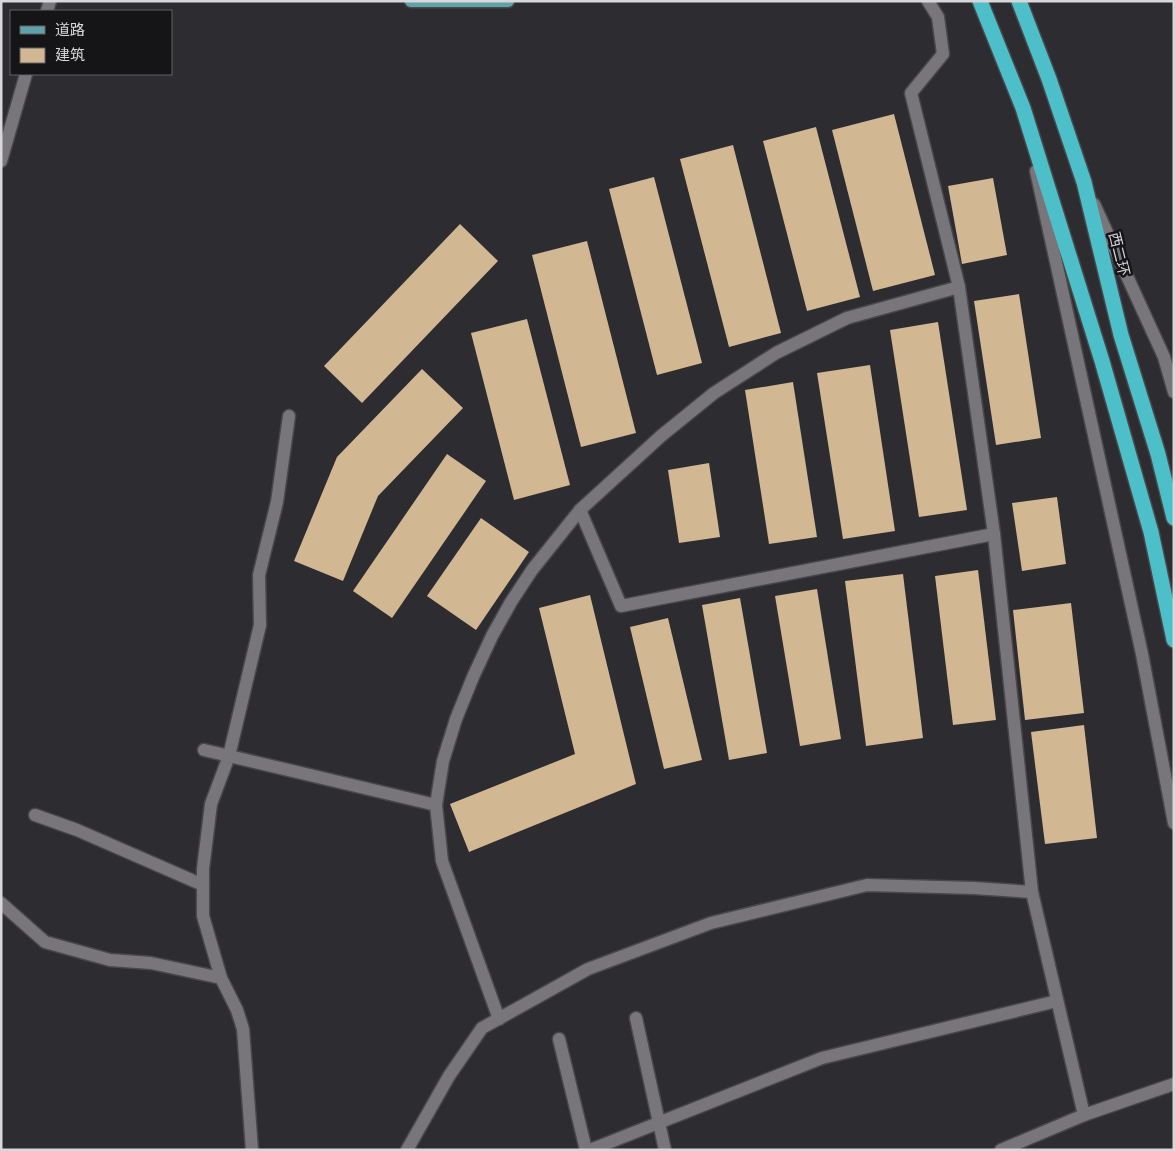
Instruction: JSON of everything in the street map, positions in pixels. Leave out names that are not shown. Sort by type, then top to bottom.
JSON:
[{"type":"highway","points":[[980,1],[1022,108],[1102,362],[1148,522],[1174,640]]},
{"type":"highway","name":"西二环","points":[[1019,1],[1049,80],[1084,182],[1121,335],[1158,454],[1174,518]]},
{"type":"main road","points":[[411,1],[508,1]]},
{"type":"street","points":[[928,1],[938,17],[943,54],[911,93],[959,287],[994,534],[1032,892],[1084,1115]]},
{"type":"street","points":[[1,161],[26,75]]},
{"type":"street","points":[[1022,108],[1142,654],[1174,823]]},
{"type":"street","points":[[1084,182],[1169,357],[1174,392]]},
{"type":"street","points":[[499,1019],[442,861],[436,805],[443,762],[456,719],[473,677],[492,636],[532,570],[580,510],[687,414],[742,374],[776,353],[848,318],[959,287]]},
{"type":"street","points":[[252,1150],[243,1028],[238,1010],[221,978],[203,916],[203,869],[211,804],[229,756],[260,625],[260,575],[277,502],[289,416]]},
{"type":"street","points":[[580,510],[621,606],[994,534]]},
{"type":"street","points":[[204,750],[436,805]]},
{"type":"street","points":[[35,814],[77,830],[203,885]]},
{"type":"street","points":[[407,1150],[449,1076],[482,1028],[588,969],[711,923],[867,884],[1032,892]]},
{"type":"street","points":[[1,904],[45,942],[110,960],[150,963],[221,978]]},
{"type":"street","points":[[590,1150],[822,1058],[1057,1001]]},
{"type":"street","points":[[636,1018],[665,1150]]},
{"type":"street","points":[[559,1039],[586,1150]]},
{"type":"street","points":[[1001,1150],[1084,1115],[1174,1084]]},
{"type":"building","points":[[894,114],[935,275],[873,291],[832,130]]},
{"type":"building","points":[[816,127],[860,297],[807,311],[763,141]]},
{"type":"building","points":[[733,145],[781,333],[729,347],[680,159]]},
{"type":"building","points":[[654,177],[702,363],[657,375],[609,189]]},
{"type":"building","points":[[993,178],[1007,255],[962,264],[948,186]]},
{"type":"building","points":[[460,224],[498,261],[362,403],[324,366]]},
{"type":"building","points":[[587,241],[636,433],[581,447],[532,255]]},
{"type":"building","points":[[1019,294],[1041,438],[996,445],[974,301]]},
{"type":"building","points":[[527,319],[570,485],[514,500],[471,333]]},
{"type":"building","points":[[938,322],[967,510],[919,517],[890,330]]},
{"type":"building","points":[[870,365],[895,531],[843,539],[817,373]]},
{"type":"building","points":[[422,369],[463,408],[378,496],[343,581],[294,561],[337,457]]},
{"type":"building","points":[[793,382],[817,537],[769,544],[745,390]]},
{"type":"building","points":[[447,454],[486,481],[392,618],[353,591]]},
{"type":"building","points":[[709,463],[720,537],[679,543],[668,470]]},
{"type":"building","points":[[1057,497],[1066,564],[1022,571],[1012,503]]},
{"type":"building","points":[[481,518],[529,552],[476,630],[427,596]]},
{"type":"building","points":[[978,570],[996,720],[953,725],[935,576]]},
{"type":"building","points":[[903,574],[923,738],[866,746],[845,581]]},
{"type":"building","points":[[817,589],[841,739],[800,746],[775,596]]},
{"type":"building","points":[[590,595],[636,784],[469,852],[450,804],[575,754],[539,608]]},
{"type":"building","points":[[740,598],[767,753],[729,760],[702,605]]},
{"type":"building","points":[[1071,603],[1084,713],[1025,720],[1013,610]]},
{"type":"building","points":[[668,618],[702,760],[664,769],[630,627]]},
{"type":"building","points":[[1084,725],[1097,838],[1045,844],[1031,732]]}]
